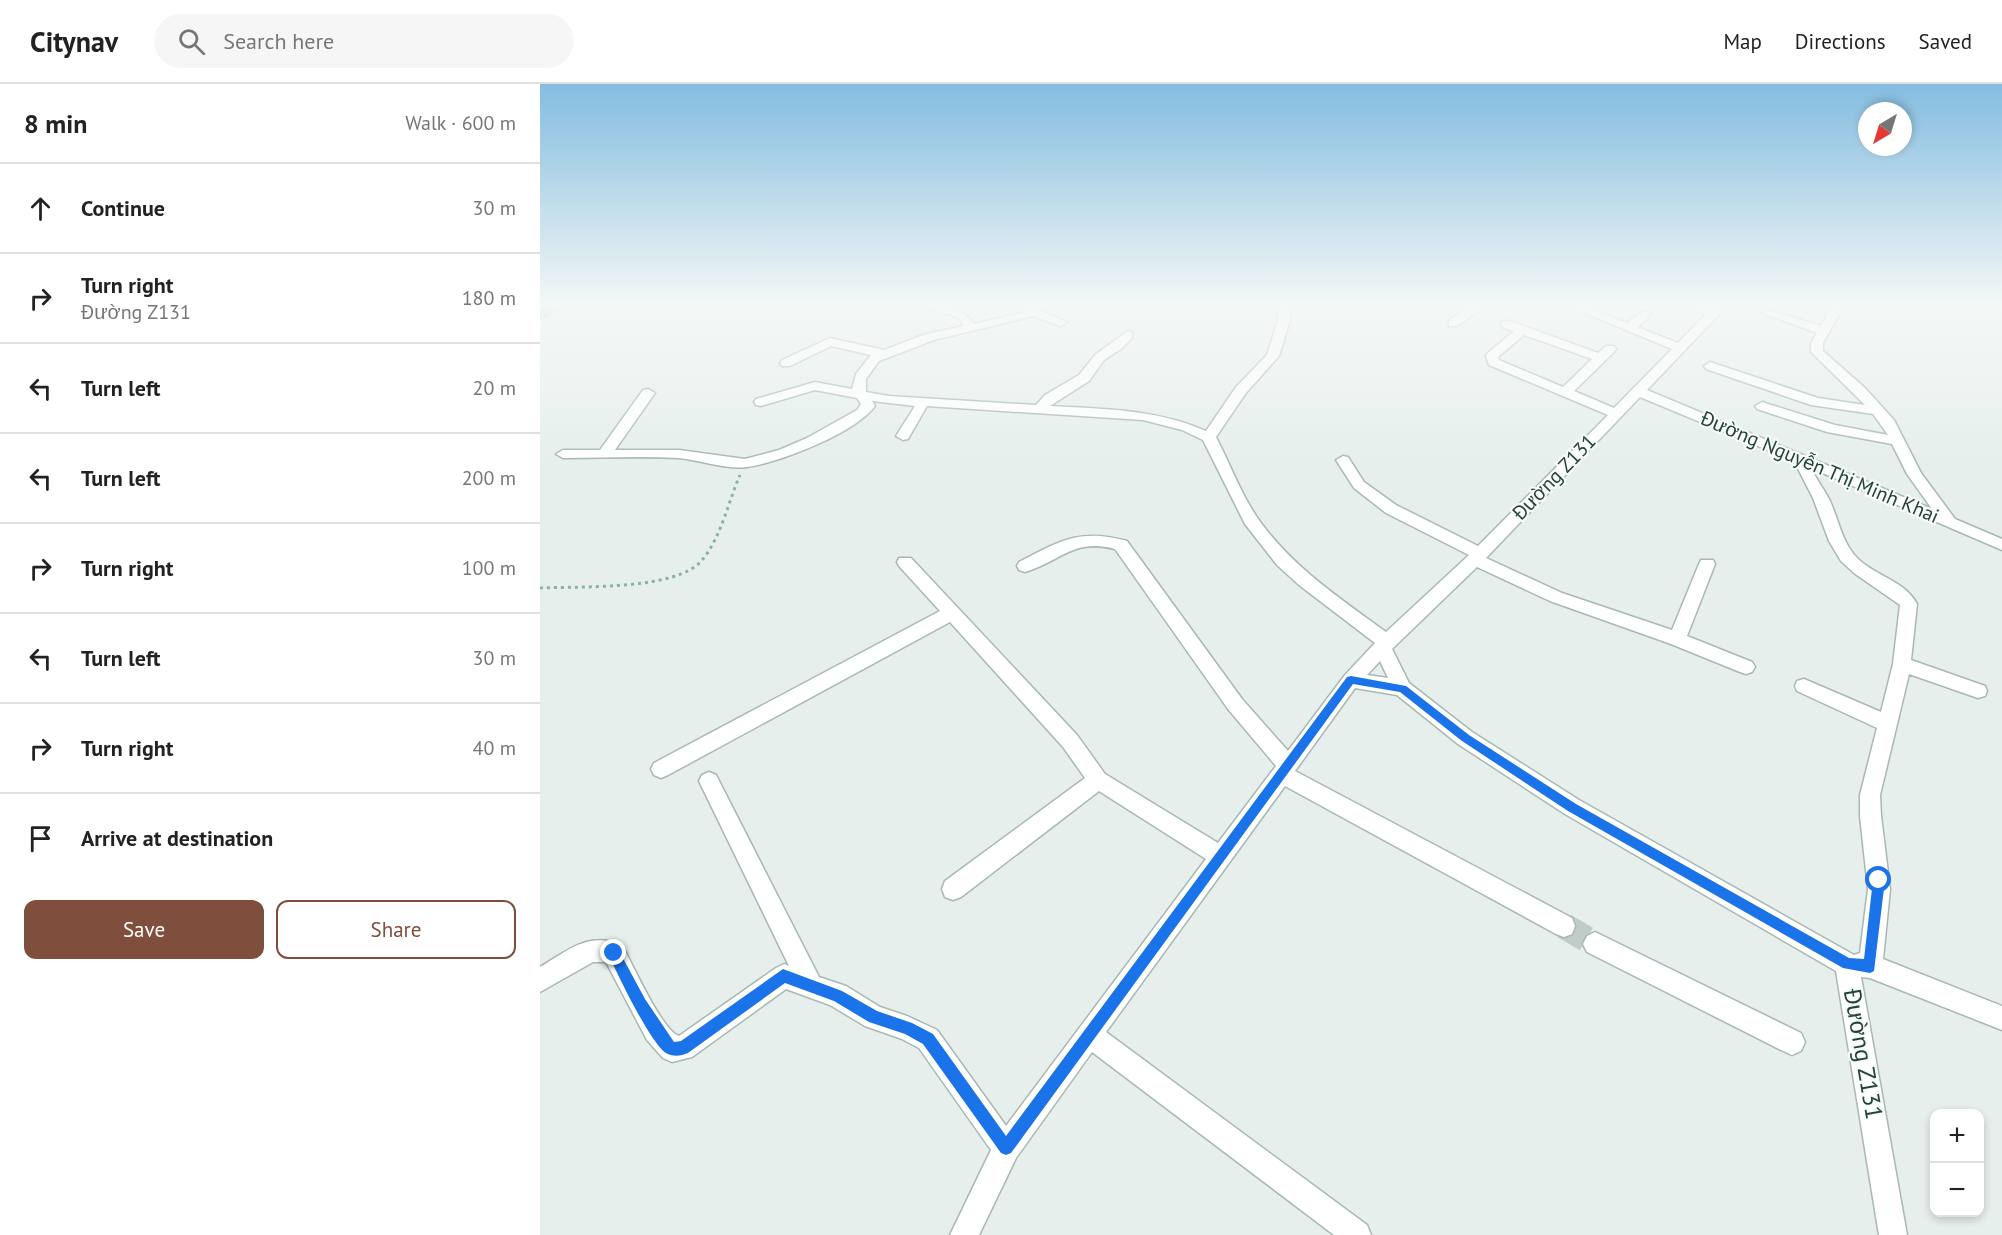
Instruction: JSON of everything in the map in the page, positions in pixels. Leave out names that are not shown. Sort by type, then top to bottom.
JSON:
[{"type":"street","points":[[786,363],[797,358]]},
{"type":"street","points":[[563,454],[679,454],[746,463],[784,453],[852,419],[868,406],[858,385],[868,365],[878,358]]},
{"type":"street","points":[[1039,410],[1050,398],[1084,378],[1099,358]]},
{"type":"street","points":[[1209,437],[1241,390],[1271,358]]},
{"type":"street","points":[[1492,358],[1492,362],[1615,413]]},
{"type":"street","points":[[1565,392],[1600,358]]},
{"type":"street","name":"Đường Z131","points":[[964,1235],[1006,1148],[1351,680],[1384,645],[1478,556],[1670,358]]},
{"type":"street","points":[[1823,358],[1860,391],[1889,423],[1914,474],[1950,522]]},
{"type":"street","points":[[1710,366],[1816,402],[1875,410]]},
{"type":"street","points":[[761,402],[812,386],[889,400],[1143,417],[1169,421],[1209,437],[1253,524],[1266,542],[1305,581],[1384,645],[1402,688]]},
{"type":"street","name":"Đường Nguyễn Thị Minh Khai","points":[[1637,391],[1801,458],[2002,545]]},
{"type":"street","points":[[605,453],[648,393]]},
{"type":"street","points":[[903,436],[924,401]]},
{"type":"street","points":[[1762,406],[1832,429],[1899,441]]},
{"type":"street","points":[[1801,458],[1806,475],[1824,505],[1837,544],[1853,564],[1872,579],[1900,594],[1909,604],[1902,664],[1870,795],[1869,811],[1879,880],[1858,965],[2002,1018]]},
{"type":"street","points":[[1343,460],[1359,485],[1390,508],[1556,597],[1677,639],[1746,667]]},
{"type":"street","points":[[1025,566],[1074,542],[1100,538],[1121,545],[1284,770],[1564,927]]},
{"type":"street","points":[[905,562],[1070,741],[1098,780],[1221,856]]},
{"type":"street","points":[[1677,639],[1707,564]]},
{"type":"street","points":[[662,769],[952,613]]},
{"type":"street","points":[[1902,664],[1978,691]]},
{"type":"street","points":[[1351,680],[1402,688]]},
{"type":"street","points":[[1804,686],[1886,723]]},
{"type":"street","name":"Đường Z131","points":[[1402,688],[1465,738],[1572,807],[1858,965],[1893,1235]]},
{"type":"street","points":[[953,889],[1098,780]]},
{"type":"street","points":[[709,781],[811,986]]},
{"type":"street","points":[[1594,944],[1792,1042]]},
{"type":"street","points":[[540,980],[590,951],[604,950],[614,953],[665,1044],[672,1049],[683,1048],[783,976],[837,995],[874,1017],[908,1028],[928,1039],[1006,1148]]},
{"type":"street","points":[[1089,1035],[1357,1235]]},
{"type":"path","points":[[540,588],[632,584],[689,572],[702,560],[715,537],[746,463]]},
{"type":"tunnel","points":[[1564,926],[1595,944]]},
{"type":"route","points":[[614,953],[665,1044],[672,1049],[683,1048],[783,976],[837,995],[874,1017],[908,1028],[928,1039],[1006,1148],[1351,680],[1402,688],[1465,738],[1572,807],[1847,964],[1870,966],[1879,899],[1879,880]]}]
